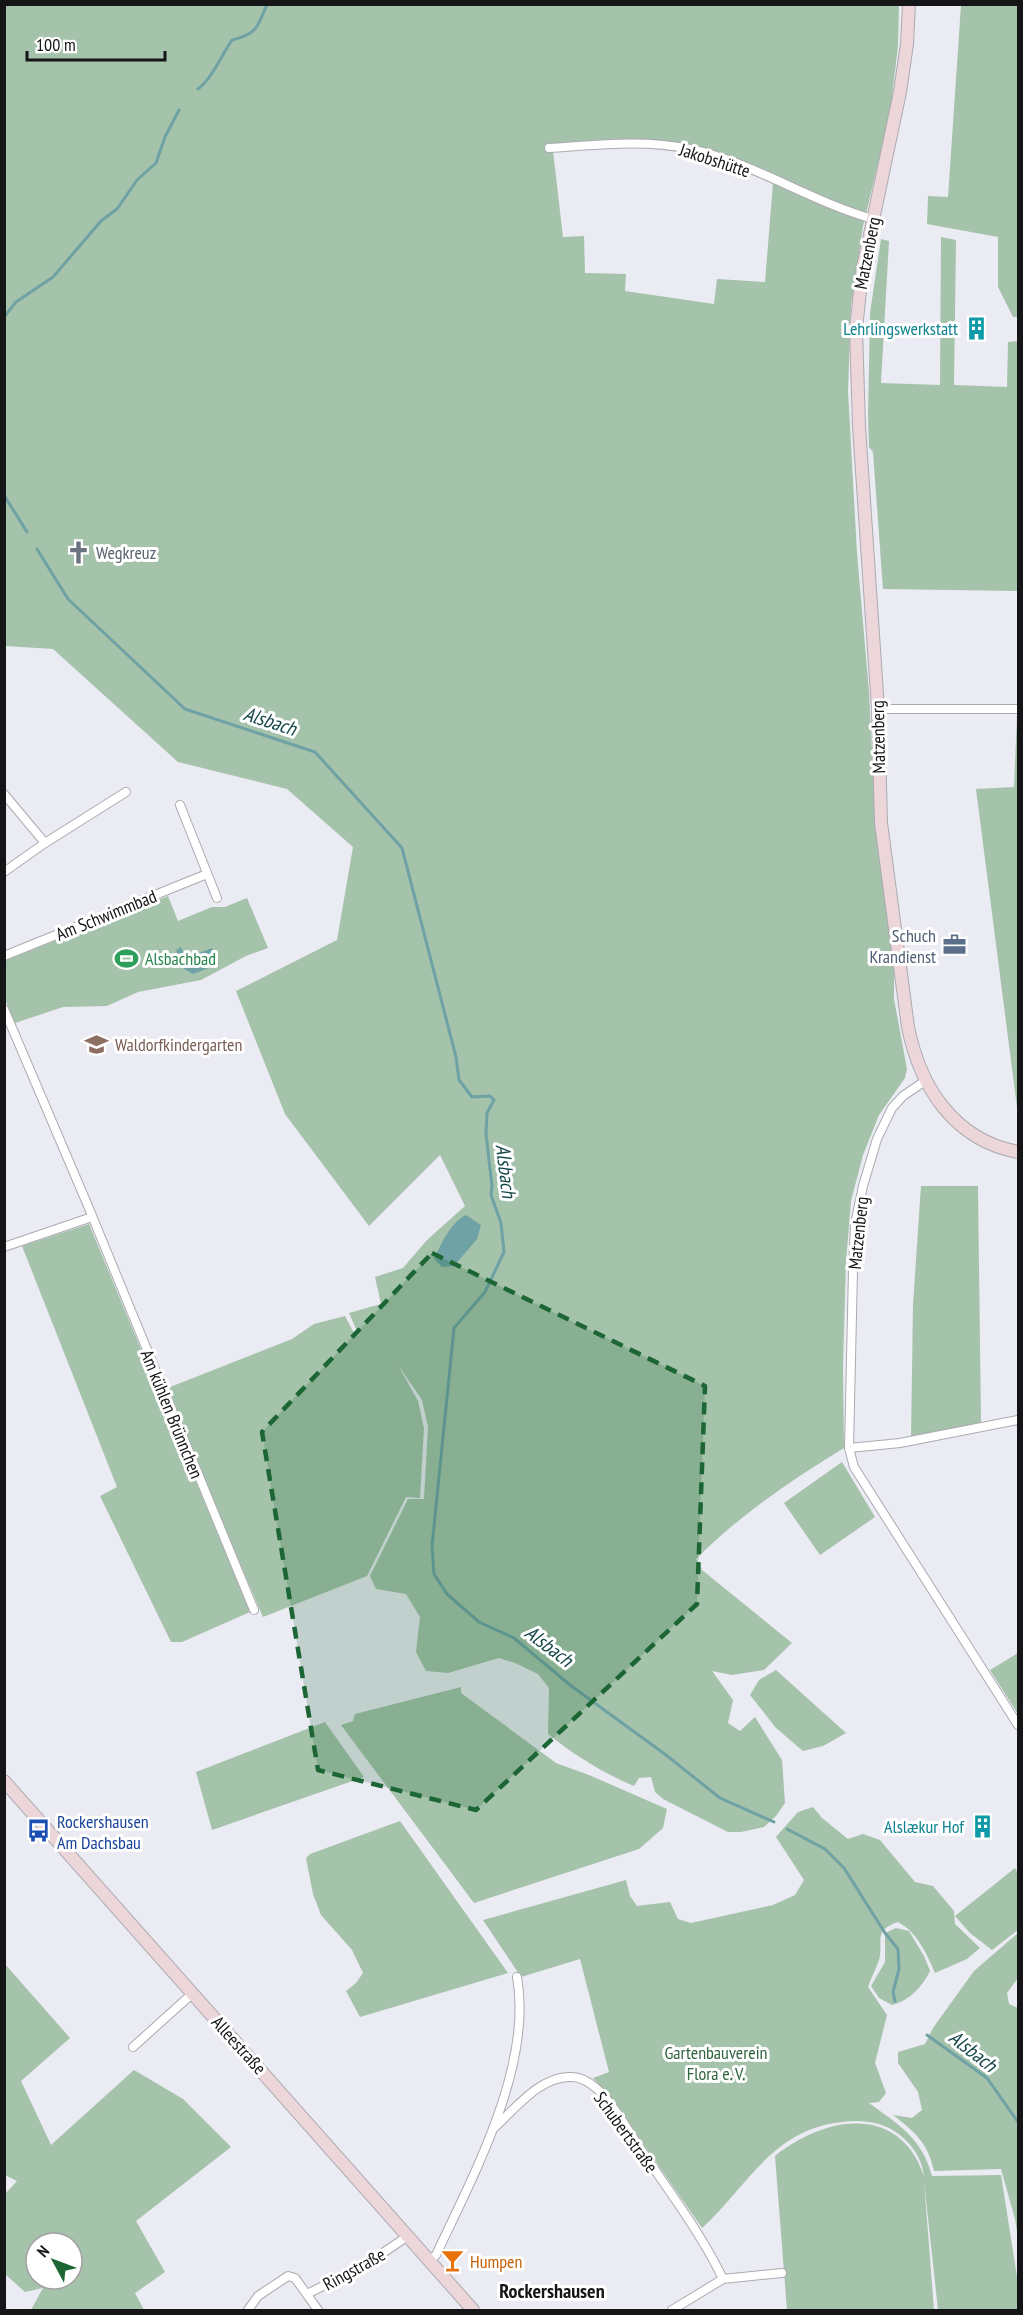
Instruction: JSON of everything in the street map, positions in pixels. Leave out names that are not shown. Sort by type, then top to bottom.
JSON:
[{"type":"street","name":"Matzenberg","points":[[909,4],[900,92],[862,272],[856,329],[859,426],[879,709],[881,823],[900,982],[912,1046],[925,1081],[903,1096],[892,1108],[877,1139],[855,1224],[849,1449],[854,1467],[1018,1725]]},
{"type":"street","name":"Jakobshütte","points":[[549,148],[634,144],[692,149],[873,219]]},
{"type":"street","points":[[879,709],[1018,709]]},
{"type":"street","points":[[4,872],[126,792]]},
{"type":"street","points":[[4,794],[45,843]]},
{"type":"street","points":[[180,805],[217,898]]},
{"type":"street","name":"Am Schwimmbad","points":[[4,956],[207,874]]},
{"type":"street","name":"Am kühlen Brünnchen","points":[[4,1009],[254,1611]]},
{"type":"street","points":[[925,1081],[943,1108],[967,1130],[989,1143],[1018,1152]]},
{"type":"street","points":[[4,1247],[92,1217]]},
{"type":"street","points":[[849,1449],[894,1444],[1018,1420]]},
{"type":"street","name":"Alleestraße","points":[[4,1781],[473,2310]]},
{"type":"street","name":"Schubertstraße","points":[[429,2261],[436,2255],[494,2128],[512,2064],[520,1998],[517,1977]]},
{"type":"street","points":[[133,2047],[193,1993]]},
{"type":"street","name":"Schubertstraße","points":[[494,2128],[527,2097],[554,2079],[575,2076],[598,2089],[696,2229],[723,2279]]},
{"type":"street","name":"Ringstraße","points":[[248,2310],[258,2296],[288,2276],[295,2278],[307,2294],[365,2265],[408,2236]]},
{"type":"street","points":[[672,2310],[723,2279],[782,2274]]},
{"type":"street","points":[[307,2294],[318,2310]]},
{"type":"highlighted area","points":[[432,1253],[705,1386],[697,1604],[476,1810],[318,1770],[262,1432]]},
{"type":"green space","points":[[4,5],[899,5],[898,46],[890,114],[863,226],[851,306],[848,391],[876,827],[894,969],[894,999],[907,1069],[905,1078],[879,1115],[863,1155],[851,1201],[846,1261],[843,1367],[844,1448],[767,1499],[731,1527],[696,1559],[702,1570],[792,1643],[764,1670],[732,1675],[712,1671],[733,1700],[728,1723],[740,1731],[755,1717],[782,1760],[785,1803],[764,1827],[728,1832],[663,1799],[655,1792],[651,1777],[639,1778],[634,1786],[578,1756],[548,1734],[549,1688],[538,1674],[515,1663],[499,1658],[448,1673],[426,1671],[416,1652],[420,1617],[406,1594],[376,1589],[370,1576],[408,1499],[424,1499],[428,1427],[422,1400],[398,1365],[418,1401],[424,1428],[420,1498],[406,1497],[367,1576],[263,1617],[165,1389],[292,1339],[314,1324],[345,1316],[354,1333],[359,1336],[349,1313],[381,1304],[375,1277],[403,1268],[427,1240],[465,1206],[440,1155],[369,1226],[285,1114],[236,991],[337,940],[353,847],[287,789],[178,762],[53,649],[5,646]],"holes":[[[631,146],[705,157],[773,183],[765,282],[717,279],[714,304],[625,291],[626,274],[585,273],[584,236],[563,237],[553,151]]]},
{"type":"green space","points":[[961,5],[1018,5],[1018,317],[1013,317],[998,287],[998,237],[927,224],[928,196],[948,197]]},
{"type":"green space","points":[[941,237],[956,240],[954,385],[1007,387],[1008,342],[1018,341],[1018,591],[883,589],[873,452],[869,447],[868,416],[870,313],[881,239],[889,241],[881,383],[940,385]]},
{"type":"green space","points":[[1017,716],[1018,1115],[976,789],[1014,787]]},
{"type":"green space","name":"Alsbachbad","points":[[168,896],[178,921],[212,907],[225,907],[247,898],[268,948],[246,956],[201,980],[138,992],[107,1006],[63,1007],[15,1023],[5,999],[4,961]]},
{"type":"green space","points":[[921,1186],[978,1186],[981,1423],[911,1438],[913,1305]]},
{"type":"green space","points":[[89,1224],[250,1612],[182,1642],[171,1642],[100,1496],[117,1487],[22,1246]]},
{"type":"green space","points":[[842,1462],[875,1517],[820,1555],[784,1503]]},
{"type":"green space","points":[[1018,1653],[1018,1714],[990,1670]]},
{"type":"green space","points":[[776,1670],[846,1733],[823,1746],[803,1751],[776,1728],[750,1695],[759,1680]]},
{"type":"green space","points":[[461,1687],[461,1693],[556,1763],[667,1809],[663,1828],[639,1849],[474,1903],[341,1725],[353,1721],[355,1714]]},
{"type":"green space","points":[[325,1722],[364,1777],[212,1830],[196,1772]]},
{"type":"green space","name":"Gartenbauverein Flora e. V.","points":[[813,1807],[822,1818],[848,1839],[863,1834],[880,1840],[915,1882],[933,1886],[954,1911],[955,1924],[980,1948],[967,1959],[935,1973],[921,1944],[905,1926],[898,1922],[890,1925],[882,1933],[879,1960],[868,1987],[887,2015],[875,2063],[886,2093],[879,2102],[869,2103],[916,2142],[928,2163],[932,2176],[1001,2175],[1018,2283],[1018,2310],[938,2310],[924,2181],[934,2310],[787,2310],[775,2156],[795,2142],[816,2132],[838,2126],[859,2124],[879,2127],[897,2136],[912,2153],[924,2176],[913,2149],[891,2129],[873,2123],[848,2121],[817,2127],[797,2136],[763,2162],[702,2228],[614,2102],[593,2078],[609,2072],[580,1959],[521,1977],[483,1920],[626,1880],[630,1896],[637,1906],[670,1902],[678,1919],[691,1923],[773,1905],[795,1895],[804,1880],[776,1837],[798,1812]]},
{"type":"green space","points":[[400,1821],[508,1973],[360,2017],[346,1991],[363,1973],[352,1950],[321,1915],[313,1894],[306,1858],[310,1854]]},
{"type":"green space","points":[[1015,1868],[1018,1874],[1018,1930],[992,1950],[970,1933],[955,1916]]},
{"type":"green space","points":[[896,1928],[909,1931],[930,1971],[914,1992],[904,2000],[892,2005],[879,1998],[871,1986],[885,1962],[885,1933]]},
{"type":"green space","points":[[1018,1933],[1018,1978],[1007,1993],[1009,2004],[1018,2008],[1018,2238],[1001,2169],[934,2171],[924,2145],[908,2127],[893,2115],[912,2118],[922,2110],[918,2092],[898,2063],[898,2052],[925,2044],[933,2028],[974,1971]]},
{"type":"green space","points":[[4,1963],[70,2038],[21,2081],[51,2145],[134,2070],[183,2099],[231,2147],[136,2221],[165,2272],[135,2293],[144,2310],[31,2310],[41,2291],[84,2291],[84,2231],[24,2231],[24,2291],[30,2291],[25,2292],[5,2274],[5,2194],[17,2181],[5,2175]]},
{"type":"water","points":[[181,947],[185,956],[189,957],[212,948],[219,964],[193,974],[184,969],[176,950]]},
{"type":"water","points":[[466,1215],[481,1225],[477,1239],[454,1266],[442,1267],[434,1259],[455,1223]]},
{"type":"waterway","points":[[198,89],[212,72],[232,40],[252,32],[267,4]]},
{"type":"waterway","points":[[4,317],[16,302],[53,277],[101,221],[117,209],[137,180],[156,163],[165,137],[179,110]]},
{"type":"waterway","name":"Alsbach","points":[[4,495],[27,532]]},
{"type":"waterway","name":"Alsbach","points":[[37,549],[68,599],[185,709],[315,752],[402,848],[456,1057],[459,1080],[472,1097],[490,1096],[494,1100],[487,1113],[486,1134],[491,1195],[501,1223],[504,1252],[485,1292],[454,1328],[432,1546],[434,1574],[447,1594],[479,1622],[514,1638],[570,1685],[666,1755],[720,1798],[774,1822]]},
{"type":"waterway","name":"Alsbach","points":[[787,1829],[825,1849],[844,1868],[885,1933],[898,1949],[899,1969],[893,1992],[895,2001]]},
{"type":"waterway","name":"Alsbach","points":[[927,2035],[987,2078],[1018,2122]]},
{"type":"place","name":"Lehrlingswerkstatt","points":[[976,328]]},
{"type":"place","name":"Wegkreuz","points":[[78,552]]},
{"type":"place","name":"Schuch Krandienst","points":[[954,945]]},
{"type":"place","name":"Alsbachbad","points":[[127,958]]},
{"type":"place","name":"Waldorfkindergarten","points":[[97,1044]]},
{"type":"place","name":"Alslækur Hof","points":[[982,1826]]},
{"type":"place","name":"Rockershausen Am Dachsbau","points":[[39,1831]]},
{"type":"place","name":"Humpen","points":[[452,2261]]},
{"type":"district","name":"Rockershausen","points":[[552,2291]]}]
